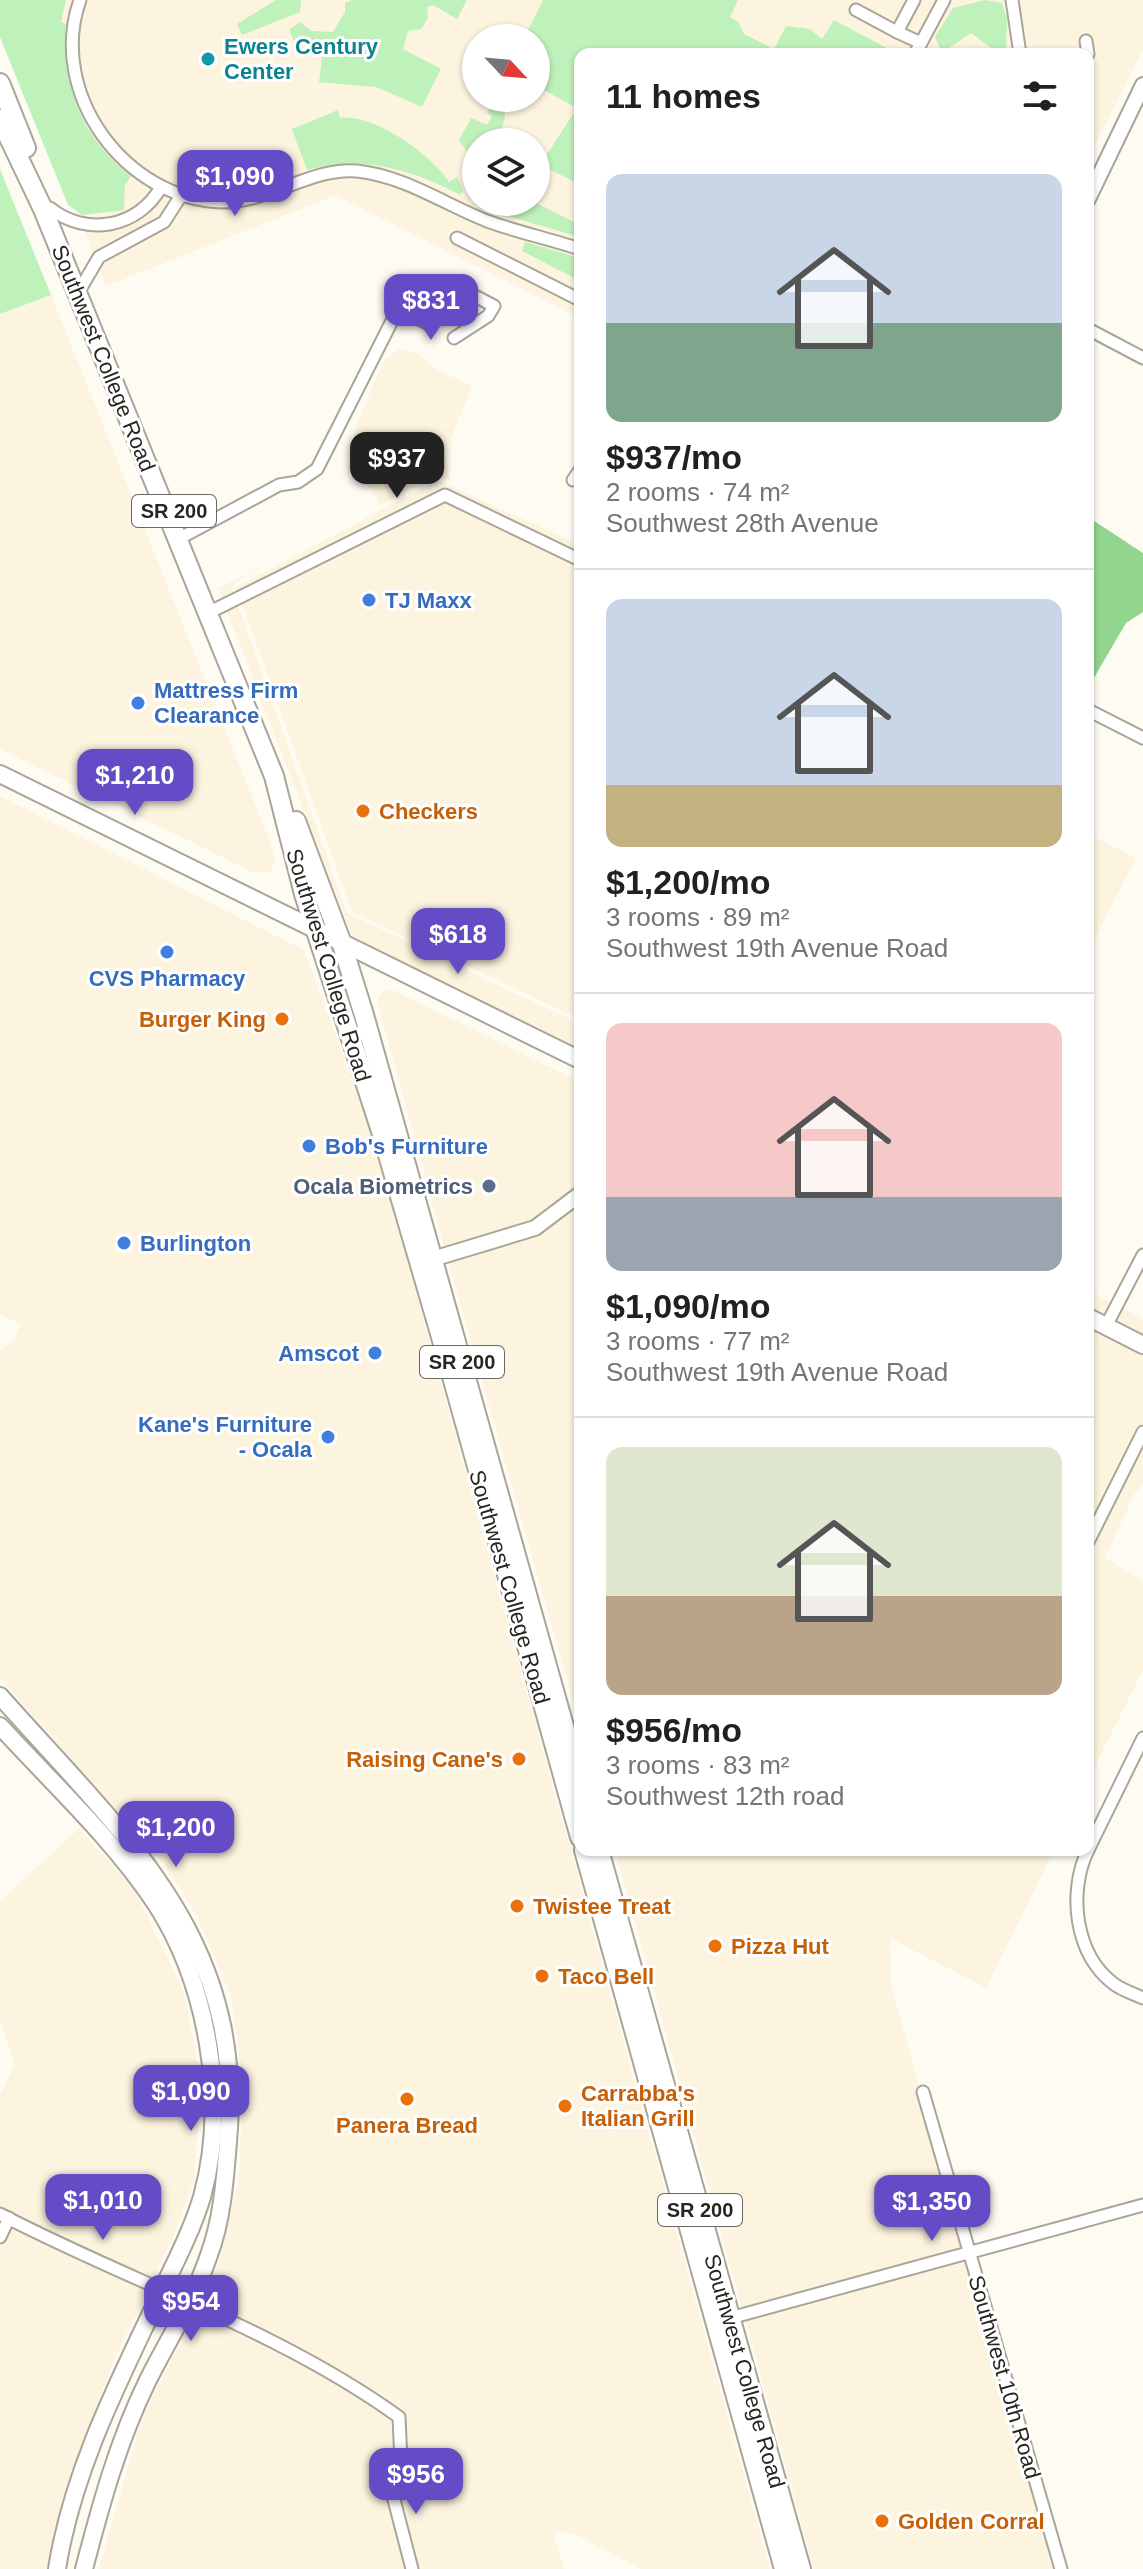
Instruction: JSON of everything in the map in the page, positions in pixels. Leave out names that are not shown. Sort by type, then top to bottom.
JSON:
[{"type":"main road","name":"Southwest College Road","points":[[0,83],[214,610],[341,941],[425,1261],[574,1784]]},
{"type":"main road","name":"Southwest College Road","points":[[0,119],[49,222],[274,776],[316,929],[425,1261]]},
{"type":"main road","points":[[0,774],[574,1057]]},
{"type":"main road","points":[[1094,1320],[1143,1345]]},
{"type":"main road","points":[[0,1696],[141,1854],[174,1900],[200,1951],[221,2013],[232,2103],[227,2163],[210,2253],[190,2302],[147,2382],[111,2469],[84,2569]]},
{"type":"main road","points":[[0,1726],[111,1848],[157,1906],[189,1973],[200,2009],[212,2090],[209,2158],[202,2196],[163,2289],[105,2409],[86,2463],[57,2569]]},
{"type":"main road","name":"Southwest College Road","points":[[586,1856],[784,2569]]},
{"type":"main road","name":"Southwest College Road","points":[[601,1856],[801,2569]]},
{"type":"street","points":[[80,0],[73,46],[76,76],[90,113],[119,157],[161,187],[222,202],[253,199],[337,171],[358,171],[397,180],[486,220],[574,247]]},
{"type":"street","points":[[897,32],[914,0]]},
{"type":"street","points":[[856,10],[897,32],[918,48],[944,0]]},
{"type":"street","points":[[1012,0],[1019,48]]},
{"type":"street","points":[[1086,41],[1087,48]]},
{"type":"street","points":[[1094,188],[1139,103],[1143,85]]},
{"type":"street","points":[[50,208],[66,220],[80,224],[108,224],[137,213],[154,199],[161,187]]},
{"type":"street","points":[[82,286],[99,257],[164,222],[182,194]]},
{"type":"street","points":[[457,238],[574,297]]},
{"type":"street","points":[[184,536],[279,485],[298,482],[317,469],[398,309],[429,324],[450,283],[494,306],[488,316],[454,338]]},
{"type":"street","points":[[1094,332],[1143,358]]},
{"type":"street","points":[[214,610],[445,495],[574,557]]},
{"type":"street","points":[[1094,713],[1143,738]]},
{"type":"street","points":[[425,1261],[535,1228],[574,1199]]},
{"type":"street","points":[[1106,1326],[1143,1255]]},
{"type":"street","points":[[1094,1530],[1143,1432]]},
{"type":"street","points":[[1094,1838],[1143,1738]]},
{"type":"street","points":[[1085,1856],[1077,1876],[1076,1914],[1092,1958],[1114,1984],[1143,1998]]},
{"type":"street","name":"Southwest 10th Road","points":[[923,2092],[1061,2569]]},
{"type":"street","points":[[730,2318],[1143,2205]]},
{"type":"street","points":[[0,2237],[5,2216],[163,2289],[354,2384],[399,2417],[401,2462],[392,2492],[412,2569]]},
{"type":"shaded area","points":[[0,0],[1143,0],[1143,49],[1094,147],[1094,48],[574,48],[574,315],[336,195],[106,286],[0,10]]},
{"type":"shaded area","points":[[51,295],[271,844],[275,861],[270,872],[255,873],[0,749],[0,314]]},
{"type":"shaded area","points":[[400,349],[416,352],[434,368],[472,386],[445,453],[450,480],[435,476],[380,505],[352,455],[355,428],[384,360]]},
{"type":"shaded area","points":[[438,480],[574,542],[574,1016],[352,912],[236,587]]},
{"type":"shaded area","points":[[274,561],[234,583],[232,588],[347,913],[574,1021],[574,1050],[354,941],[218,588]]},
{"type":"shaded area","points":[[0,796],[304,950],[371,1131],[770,2569],[641,2569],[575,2534],[560,2531],[554,2536],[564,2569],[99,2569],[141,2421],[218,2266],[239,2179],[243,2084],[231,1996],[197,1916],[162,1861],[0,1678],[0,1350],[14,1340],[20,1324],[0,1314]]},
{"type":"shaded area","points":[[1094,837],[1136,858],[1094,940]]},
{"type":"shaded area","points":[[393,990],[574,1079],[574,1191],[560,1205],[532,1223],[445,1250],[377,1000],[383,991]]},
{"type":"shaded area","points":[[574,1206],[574,1704],[448,1261],[537,1234]]},
{"type":"shaded area","points":[[1094,1294],[1143,1319],[1143,1339],[1094,1314]]},
{"type":"shaded area","points":[[1094,1326],[1143,1351],[1143,1484],[1134,1494],[1105,1558],[1143,1581],[1143,1669],[1094,1769]]},
{"type":"shaded area","points":[[79,1829],[134,1889],[184,1992],[201,2081],[194,2181],[172,2239],[114,2360],[74,2466],[47,2569],[0,2569],[0,2095],[15,2064],[0,2020],[0,1901]]},
{"type":"shaded area","points":[[617,1856],[1051,1856],[986,1988],[890,1938],[891,1984],[1053,2569],[814,2569]]},
{"type":"green space","points":[[0,0],[66,0],[61,22],[66,24],[65,46],[71,89],[78,109],[100,146],[131,176],[125,185],[124,210],[82,215],[68,205],[0,37]]},
{"type":"green space","points":[[276,0],[301,0],[300,12],[242,35],[237,24]]},
{"type":"green space","points":[[352,0],[467,0],[457,19],[433,5],[427,7],[428,18],[421,29],[408,31],[403,49],[441,69],[422,107],[376,87],[319,82],[323,47],[295,43],[289,30],[300,22],[311,31],[333,32],[345,12],[345,3]]},
{"type":"green space","points":[[543,0],[738,0],[730,17],[738,22],[744,34],[770,48],[574,48],[574,106],[550,94],[550,24],[531,24]]},
{"type":"green space","points":[[985,0],[1002,3],[1007,19],[1006,48],[991,48],[971,33],[949,48],[940,48],[935,37],[953,8]]},
{"type":"green space","points":[[834,20],[887,48],[775,48],[786,26],[810,29],[822,39]]},
{"type":"green space","points":[[338,110],[340,118],[368,122],[400,138],[429,159],[449,182],[457,177],[462,192],[460,195],[405,172],[367,164],[307,170],[292,129]]},
{"type":"green space","points":[[504,112],[502,128],[466,128],[471,118],[487,125],[492,116],[487,113]]},
{"type":"green space","points":[[574,113],[574,181],[550,170],[550,150]]},
{"type":"green space","points":[[0,169],[51,295],[0,314]]},
{"type":"green space","points":[[550,210],[574,222],[574,235],[507,216],[550,216]]},
{"type":"green space","points":[[525,242],[574,256],[574,278],[522,251]]},
{"type":"green space","points":[[1094,521],[1143,553],[1143,612],[1126,623],[1094,678]]},
{"type":"place","name":"Ewers Century Center","points":[[208,59]]},
{"type":"place","name":"TJ Maxx","points":[[369,600]]},
{"type":"place","name":"Mattress Firm Clearance","points":[[138,703]]},
{"type":"place","name":"Checkers","points":[[363,811]]},
{"type":"place","name":"CVS Pharmacy","points":[[167,952]]},
{"type":"place","name":"Burger King","points":[[282,1019]]},
{"type":"place","name":"Bob's Furniture","points":[[309,1146]]},
{"type":"place","name":"Ocala Biometrics","points":[[489,1186]]},
{"type":"place","name":"Burlington","points":[[124,1243]]},
{"type":"place","name":"Amscot","points":[[375,1353]]},
{"type":"place","name":"Kane's Furniture - Ocala","points":[[328,1437]]},
{"type":"place","name":"Raising Cane's","points":[[519,1759]]},
{"type":"place","name":"Twistee Treat","points":[[517,1906]]},
{"type":"place","name":"Pizza Hut","points":[[715,1946]]},
{"type":"place","name":"Taco Bell","points":[[542,1976]]},
{"type":"place","name":"Panera Bread","points":[[407,2099]]},
{"type":"place","name":"Carrabba's Italian Grill","points":[[565,2106]]},
{"type":"place","name":"Golden Corral","points":[[882,2521]]}]
